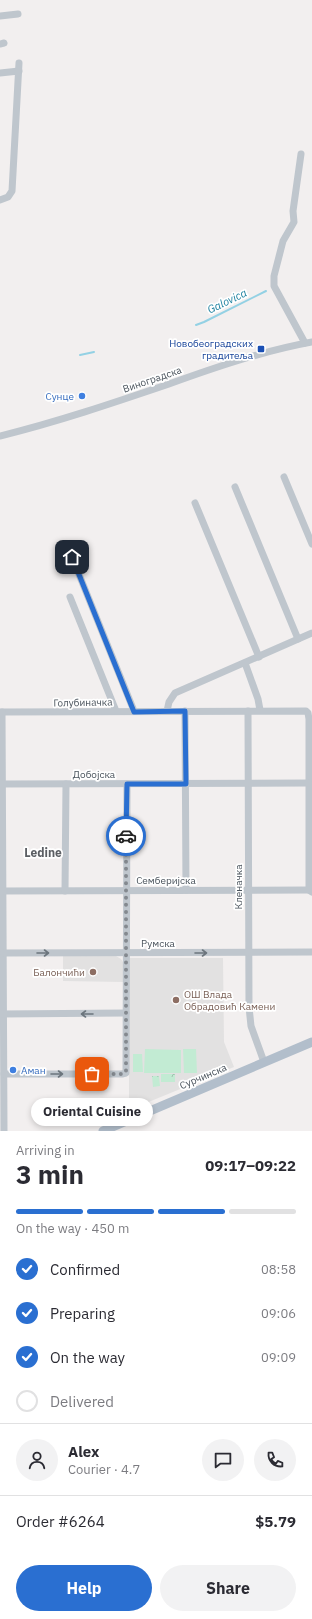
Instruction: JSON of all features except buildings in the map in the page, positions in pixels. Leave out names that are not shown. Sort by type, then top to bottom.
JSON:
[{"type":"main road","name":"Сурчинска","points":[[103,1131],[312,1042]]},
{"type":"street","points":[[0,16],[18,14]]},
{"type":"street","points":[[0,200],[8,197],[12,191],[19,63]]},
{"type":"street","points":[[0,73],[18,71]]},
{"type":"street","points":[[301,154],[293,211],[294,222],[283,241],[274,276],[274,286],[308,342]]},
{"type":"street","name":"Виноградска","points":[[0,436],[67,418],[231,362],[308,342]]},
{"type":"street","points":[[284,476],[312,544]]},
{"type":"street","points":[[234,487],[298,639]]},
{"type":"street","points":[[195,503],[259,657]]},
{"type":"street","points":[[72,557],[134,712]]},
{"type":"street","points":[[70,597],[116,711]]},
{"type":"street","points":[[167,711],[169,702],[175,694],[312,633]]},
{"type":"street","points":[[245,663],[258,699],[260,710]]},
{"type":"street","name":"Голубиначка","points":[[1,712],[306,710],[308,713],[308,783]]},
{"type":"street","points":[[185,711],[186,890]]},
{"type":"street","name":"Кленачка","points":[[248,711],[248,953],[250,1020],[252,1031],[264,1062]]},
{"type":"street","points":[[1,712],[2,891],[4,954],[2,1014],[4,1130]]},
{"type":"street","points":[[308,783],[310,891]]},
{"type":"street","name":"Добојска","points":[[1,784],[308,783]]},
{"type":"street","points":[[65,891],[66,784]]},
{"type":"street","points":[[4,1074],[125,1074],[127,784]]},
{"type":"street","name":"Семберијска","points":[[2,891],[310,891]]},
{"type":"street","name":"Румска","points":[[4,954],[312,952]]},
{"type":"street","points":[[2,1014],[126,1014]]},
{"type":"shaded area","name":"Балончићи","points":[[63,956],[116,956],[123,962],[123,982],[63,981]]},
{"type":"shaded area","name":"ОШ Влада Обрадовић Камени","points":[[129,958],[223,958],[224,1042],[234,1067],[129,1110]]},
{"type":"green space","points":[[145,1049],[181,1050],[181,1073],[144,1073]]},
{"type":"green space","points":[[183,1049],[196,1049],[197,1073],[184,1073]]},
{"type":"green space","points":[[133,1054],[142,1054],[143,1072],[133,1072]]},
{"type":"green space","points":[[161,1074],[175,1074],[175,1082],[161,1082]]},
{"type":"green space","points":[[152,1076],[159,1076],[160,1086],[153,1087]]},
{"type":"waterway","name":"Galovica","points":[[196,325],[266,291]]},
{"type":"waterway","name":"Galovica","points":[[80,355],[94,352]]},
{"type":"way so far","points":[[92,1074],[125,1074],[126,1072],[126,836]]},
{"type":"place","name":"Новобеоградских градитеља","points":[[261,349]]},
{"type":"place","name":"Сунце","points":[[82,396]]},
{"type":"place","name":"Балончићи","points":[[93,972]]},
{"type":"place","name":"ОШ Влада Обрадовић Камени","points":[[176,1000]]},
{"type":"place","name":"Аман","points":[[13,1070]]},
{"type":"place","name":"Oriental Cuisine","points":[[92,1074]]},
{"type":"district","name":"Ledine","points":[[43,853]]},
{"type":"route","points":[[72,557],[134,712],[185,711],[186,784],[127,784],[126,836]]}]
